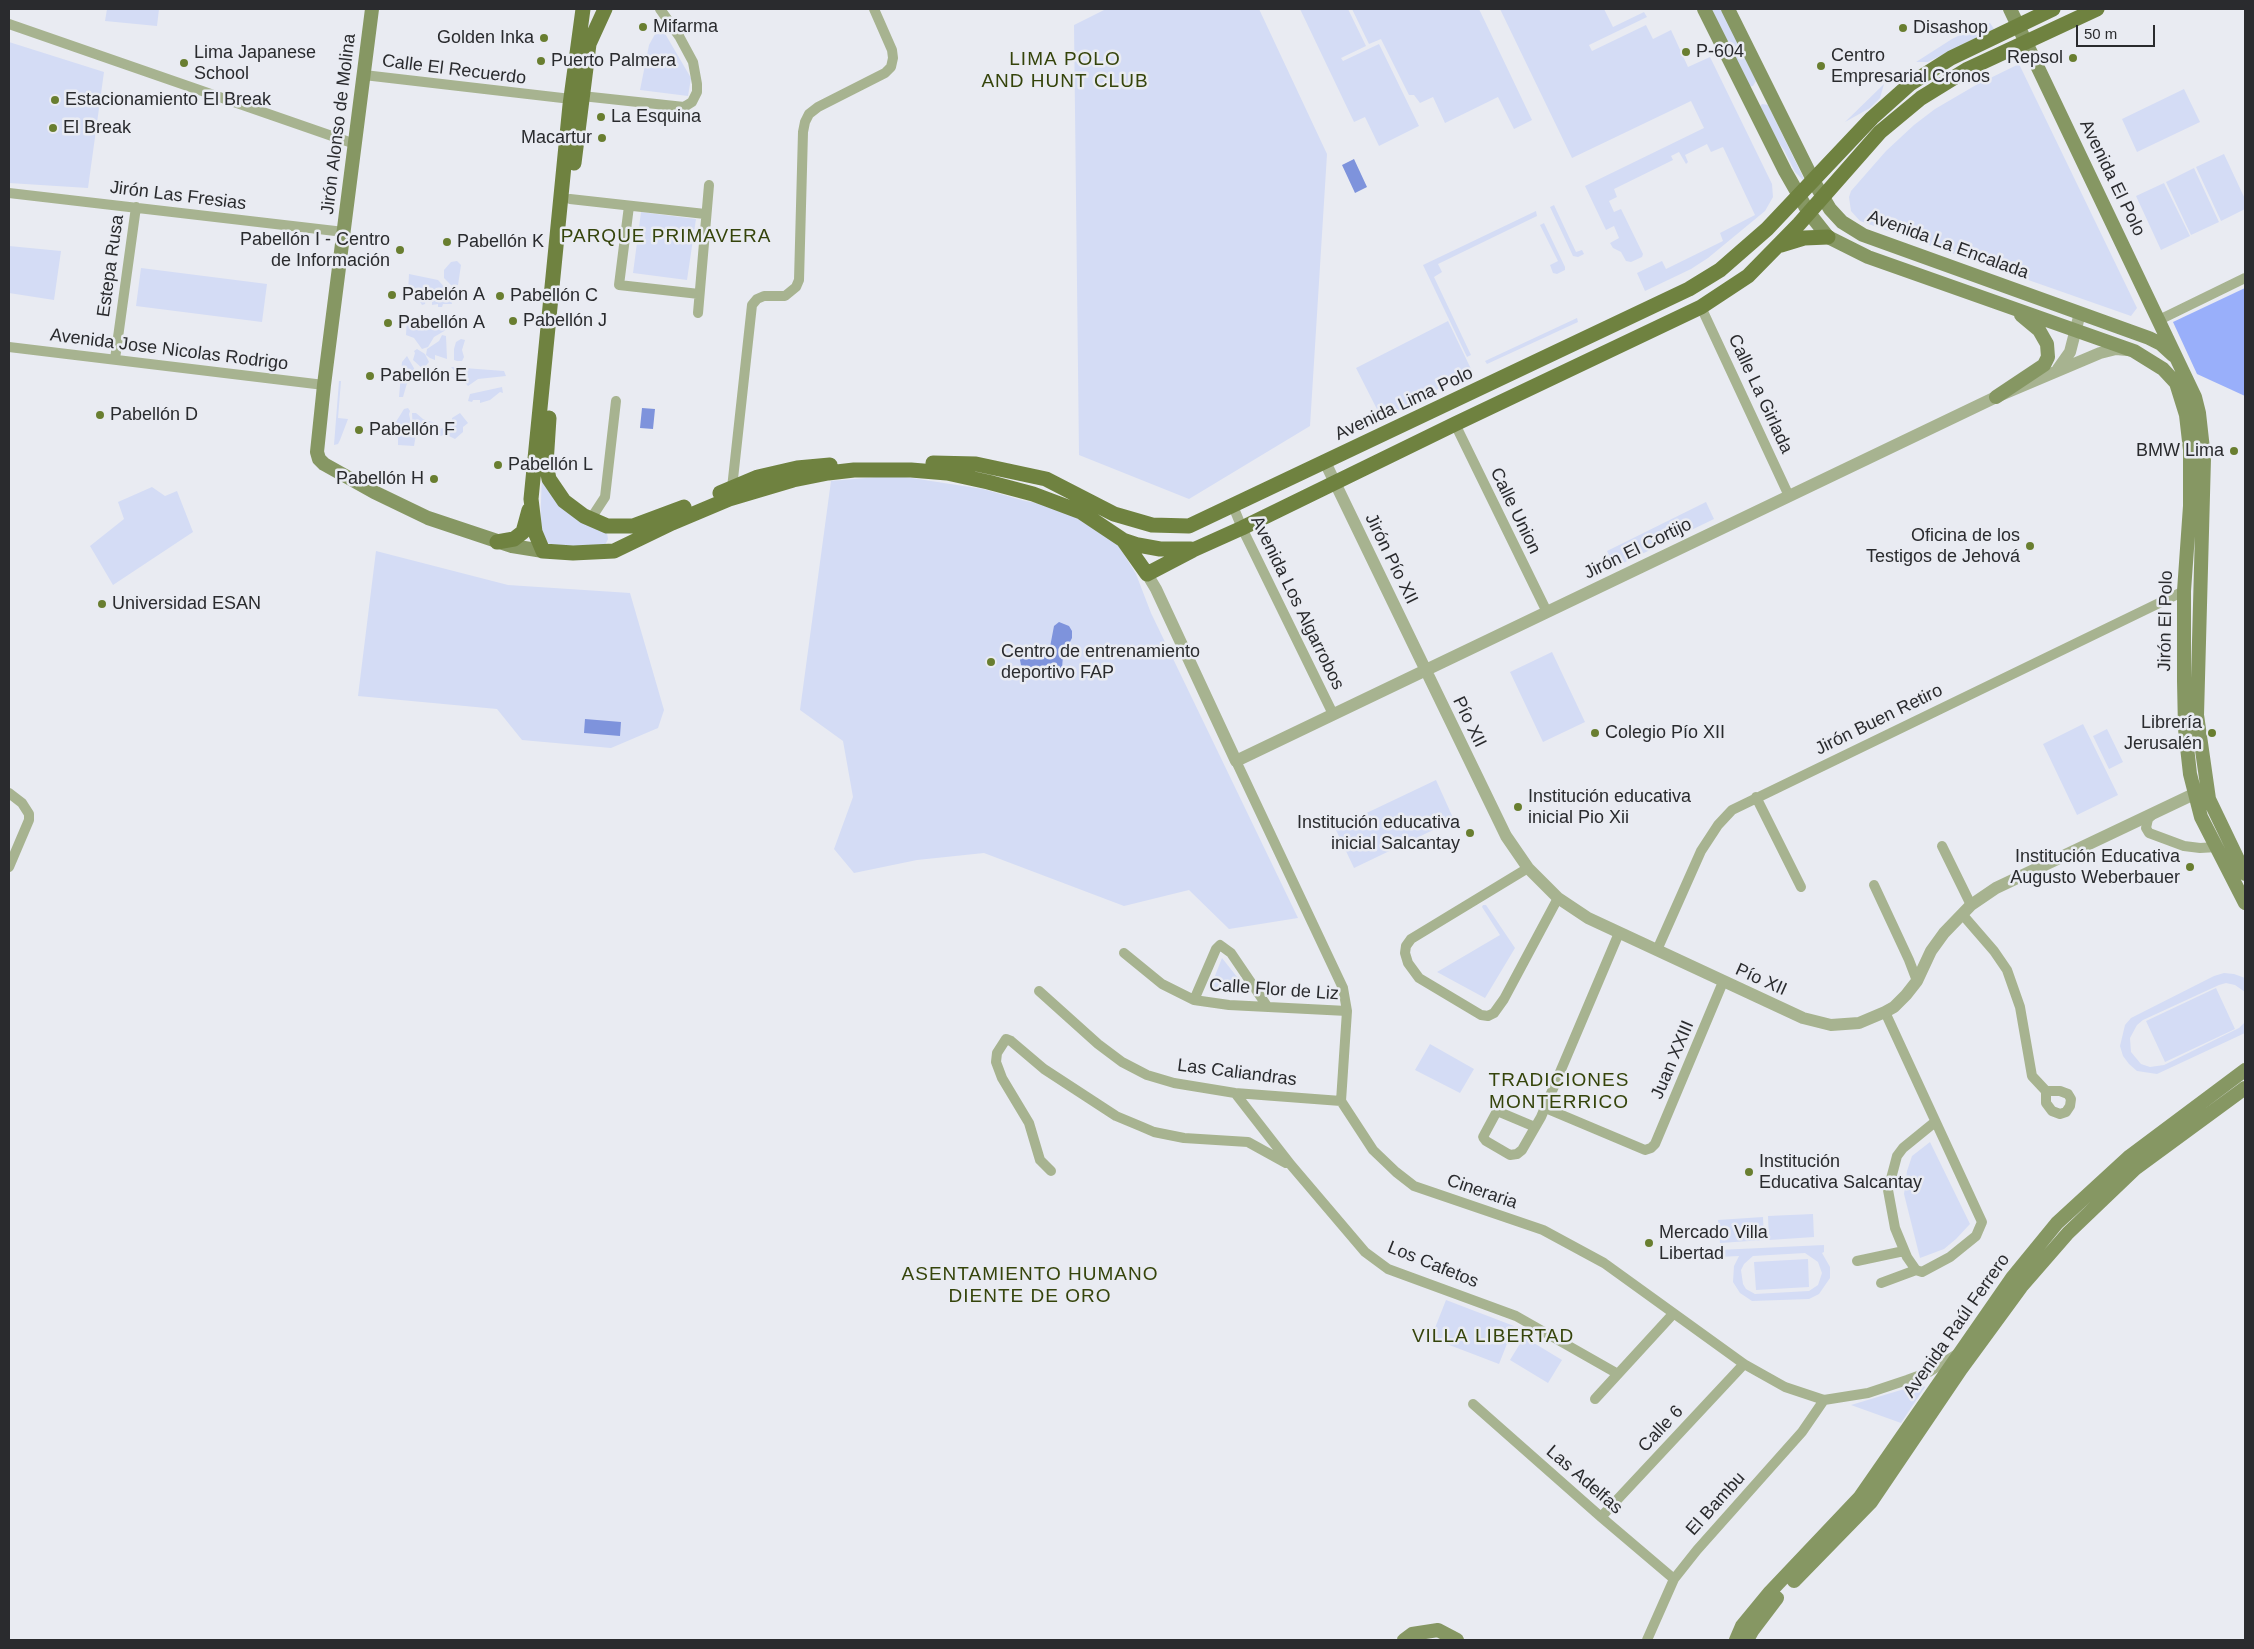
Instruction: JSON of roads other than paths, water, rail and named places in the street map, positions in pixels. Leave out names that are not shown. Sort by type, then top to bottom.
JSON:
[{"type":"main road","name":"Jirón Alonso de Molina","points":[[372,9],[317,452],[319,459],[324,464],[374,492],[428,518],[497,542]]},
{"type":"main road","points":[[497,542],[514,539],[523,532],[531,499],[576,98],[583,9]]},
{"type":"main road","points":[[576,98],[594,28],[605,9]]},
{"type":"main road","name":"Avenida La Encalada","points":[[1704,9],[1799,197],[1828,237],[1868,257],[2134,351]]},
{"type":"main road","name":"Avenida La Encalada","points":[[1728,9],[1814,182],[1838,219],[1863,235],[2143,336],[2161,344],[2180,363]]},
{"type":"main road","name":"Avenida El Polo","points":[[2010,9],[2180,363]]},
{"type":"main road","points":[[1123,540],[1147,574],[1193,550],[1701,307],[1737,285],[1777,247],[1880,132],[1921,98],[1968,68],[2097,9]]},
{"type":"main road","points":[[2049,11],[2041,18],[2041,25],[2046,29],[2053,29]]},
{"type":"main road","name":"Avenida Lima Polo","points":[[576,98],[570,199],[546,464],[549,479],[564,501],[590,520],[607,526],[632,526],[758,477],[798,468],[854,463],[976,464],[1046,478],[1114,514],[1152,525],[1189,526],[1689,290],[1734,259],[1814,182],[1872,118],[1910,84],[1950,58],[2049,11]]},
{"type":"main road","points":[[1750,103],[1769,93]]},
{"type":"main road","points":[[1777,247],[1804,238],[1828,237]]},
{"type":"main road","points":[[1996,397],[2044,365],[2048,357],[2046,344],[2039,330],[2007,307]]},
{"type":"main road","points":[[2107,340],[2103,334],[2108,329],[2143,336]]},
{"type":"main road","name":"Jirón El Polo","points":[[2134,351],[2163,369],[2176,383],[2186,415],[2190,450],[2190,506],[2184,591],[2185,729],[2194,794],[2201,817],[2245,903]]},
{"type":"main road","name":"Jirón El Polo","points":[[2180,363],[2191,386],[2200,413],[2204,458],[2196,675],[2199,734],[2209,799],[2243,868]]},
{"type":"main road","points":[[1502,378],[1512,397]]},
{"type":"main road","points":[[497,542],[544,551],[595,553],[620,549],[672,523],[737,497],[793,480],[854,470],[911,470],[947,473],[1004,486],[1081,512],[1123,540],[1138,545],[1160,550],[1193,550]]},
{"type":"main road","points":[[531,499],[535,532],[544,551]]},
{"type":"main road","points":[[595,553],[606,549],[612,543],[612,532],[607,526]]},
{"type":"main road","name":"Avenida Raúl Ferrero","points":[[1736,1640],[1742,1626],[1770,1592],[1860,1497],[1958,1353],[2012,1278],[2057,1222],[2130,1156],[2241,1073],[2245,1065]]},
{"type":"main road","name":"Avenida Raúl Ferrero","points":[[1748,1640],[1752,1631],[1776,1599],[1871,1502],[1961,1369],[2021,1287],[2068,1233],[2136,1168],[2245,1088]]},
{"type":"main road","points":[[1404,1640],[1412,1634],[1438,1630],[1457,1640]]},
{"type":"street","name":"Calle El Recuerdo","points":[[364,75],[576,98],[684,107],[692,102],[695,97],[697,84],[693,62],[679,36],[660,9]]},
{"type":"street","points":[[732,488],[752,305],[757,299],[764,296],[785,296],[796,286],[799,280],[802,132],[809,114],[818,107],[884,73],[891,66],[894,58],[892,50],[874,9]]},
{"type":"street","points":[[9,24],[356,144]]},
{"type":"street","points":[[698,313],[705,214],[709,185]]},
{"type":"street","name":"Jirón Las Fresias","points":[[9,193],[344,232]]},
{"type":"street","points":[[570,199],[705,214]]},
{"type":"street","points":[[629,206],[619,285],[699,294]]},
{"type":"street","name":"Estepa Rusa","points":[[115,359],[136,207]]},
{"type":"street","points":[[2160,320],[2245,278]]},
{"type":"street","name":"Calle La Girlada","points":[[1701,307],[1789,496]]},
{"type":"street","points":[[2056,371],[2070,352],[2080,313]]},
{"type":"street","name":"Avenida Jose Nicolas Rodrigo","points":[[9,347],[324,385]]},
{"type":"street","name":"Jirón El Cortijo","points":[[1236,761],[1996,397],[2108,350],[2134,351]]},
{"type":"street","points":[[590,520],[605,497],[616,401]]},
{"type":"street","name":"Calle Union","points":[[1455,424],[1547,612]]},
{"type":"street","name":"Jirón Pío XII","points":[[1325,462],[1425,671]]},
{"type":"street","name":"Avenida Los Algarrobos","points":[[1232,506],[1333,714]]},
{"type":"street","points":[[1147,574],[1156,589],[1343,988],[1347,1011],[1341,1101]]},
{"type":"street","name":"Jirón Buen Retiro","points":[[1657,950],[1701,851],[1718,825],[1732,810],[2184,591]]},
{"type":"street","name":"Pío XII","points":[[1425,671],[1506,836],[1528,868],[1558,898],[1588,918],[1619,933],[1723,982],[1817,1023],[1831,1025],[1859,1023],[1885,1012],[1900,1001],[1917,981],[1931,951],[1966,909],[1996,888],[2194,794]]},
{"type":"street","points":[[9,793],[22,803],[29,814],[29,820],[9,867]]},
{"type":"street","points":[[1756,797],[1801,887]]},
{"type":"street","points":[[2154,812],[2148,819],[2146,828],[2149,833],[2184,846],[2200,848],[2217,847]]},
{"type":"street","points":[[1942,846],[1966,909],[2012,982],[2020,1007],[2032,1076],[2046,1091]]},
{"type":"street","points":[[1528,868],[1411,939],[1406,946],[1405,953],[1408,963],[1419,978],[1481,1015],[1488,1016],[1494,1013],[1504,999],[1558,898]]},
{"type":"street","points":[[1874,885],[1917,981]]},
{"type":"street","points":[[1535,1127],[1497,1111],[1482,1136],[1486,1141],[1510,1155],[1518,1154],[1535,1127],[1546,1105],[1619,933]]},
{"type":"street","points":[[1194,1000],[1216,949],[1220,945],[1231,953],[1267,1006]]},
{"type":"street","name":"Calle Flor de Liz","points":[[1124,953],[1162,984],[1194,1000],[1229,1005],[1347,1011]]},
{"type":"street","name":"Juan XXIII","points":[[1546,1105],[1550,1110],[1645,1150],[1651,1148],[1655,1144],[1723,982]]},
{"type":"street","name":"Las Caliandras","points":[[1039,990],[1098,1044],[1122,1062],[1147,1075],[1174,1083],[1235,1093],[1341,1101]]},
{"type":"street","points":[[1881,1283],[1916,1270],[1922,1272],[1950,1257],[1976,1236],[1982,1222],[1885,1012]]},
{"type":"street","points":[[1051,1172],[1040,1160],[1029,1123],[1002,1078],[996,1062],[1000,1046],[1006,1039],[1012,1041],[1044,1069],[1116,1116],[1154,1132],[1173,1136],[1248,1142],[1292,1166]]},
{"type":"street","name":"Los Cafetos","points":[[1235,1093],[1292,1166],[1365,1252],[1388,1269],[1516,1316],[1618,1374]]},
{"type":"street","name":"Cineraria","points":[[1341,1101],[1373,1150],[1414,1186],[1543,1230],[1604,1262],[1744,1364],[1784,1387],[1824,1400],[1868,1393],[1929,1372],[1958,1353]]},
{"type":"street","points":[[1916,1270],[1904,1251],[1895,1228],[1888,1190],[1897,1156],[1903,1148],[1935,1122]]},
{"type":"street","points":[[1857,1261],[1904,1251]]},
{"type":"street","points":[[1596,1399],[1673,1314]]},
{"type":"street","name":"Calle 6","points":[[1600,1517],[1744,1364]]},
{"type":"street","name":"El Bambu","points":[[1647,1640],[1674,1579],[1697,1550],[1802,1432],[1824,1400]]},
{"type":"street","name":"Las Adelfas","points":[[1474,1404],[1600,1517],[1674,1579]]},
{"type":"place","name":"Mifarma","points":[[643,27]]},
{"type":"place","name":"Disashop","points":[[1903,28]]},
{"type":"place","name":"Golden Inka","points":[[544,38]]},
{"type":"place","name":"P-604","points":[[1686,52]]},
{"type":"place","name":"Repsol","points":[[2073,58]]},
{"type":"place","name":"Puerto Palmera","points":[[541,61]]},
{"type":"place","name":"Lima Japanese School","points":[[184,63]]},
{"type":"place","name":"Centro Empresarial Cronos","points":[[1821,66]]},
{"type":"place","name":"Estacionamiento El Break","points":[[55,100]]},
{"type":"place","name":"La Esquina","points":[[601,117]]},
{"type":"place","name":"El Break","points":[[53,128]]},
{"type":"place","name":"Macartur","points":[[602,138]]},
{"type":"place","name":"Pabellón K","points":[[447,242]]},
{"type":"place","name":"Pabellón I - Centro de Información","points":[[400,250]]},
{"type":"place","name":"Pabelón A","points":[[392,295]]},
{"type":"place","name":"Pabellón C","points":[[500,296]]},
{"type":"place","name":"Pabellón J","points":[[513,321]]},
{"type":"place","name":"Pabellón A","points":[[388,323]]},
{"type":"place","name":"Pabellón E","points":[[370,376]]},
{"type":"place","name":"Pabellón D","points":[[100,415]]},
{"type":"place","name":"Pabellón F","points":[[359,430]]},
{"type":"place","name":"BMW Lima","points":[[2234,451]]},
{"type":"place","name":"Pabellón L","points":[[498,465]]},
{"type":"place","name":"Pabellón H","points":[[434,479]]},
{"type":"place","name":"Oficina de los Testigos de Jehová","points":[[2030,546]]},
{"type":"place","name":"Universidad ESAN","points":[[102,604]]},
{"type":"place","name":"Centro de entrenamiento deportivo FAP","points":[[991,662]]},
{"type":"place","name":"Colegio Pío XII","points":[[1595,733]]},
{"type":"place","name":"Librería Jerusalén","points":[[2212,733]]},
{"type":"place","name":"Institución educativa inicial Pio Xii","points":[[1518,807]]},
{"type":"place","name":"Institución educativa inicial Salcantay","points":[[1470,833]]},
{"type":"place","name":"Institución Educativa Augusto Weberbauer","points":[[2190,867]]},
{"type":"place","name":"Institución Educativa Salcantay","points":[[1749,1172]]},
{"type":"place","name":"Mercado Villa Libertad","points":[[1649,1243]]},
{"type":"district","name":"LIMA POLO AND HUNT CLUB","points":[[1065,71]]},
{"type":"district","name":"PARQUE PRIMAVERA","points":[[666,237]]},
{"type":"district","name":"TRADICIONES MONTERRICO","points":[[1559,1092]]},
{"type":"district","name":"ASENTAMIENTO HUMANO DIENTE DE ORO","points":[[1030,1286]]},
{"type":"district","name":"VILLA LIBERTAD","points":[[1493,1337]]}]
